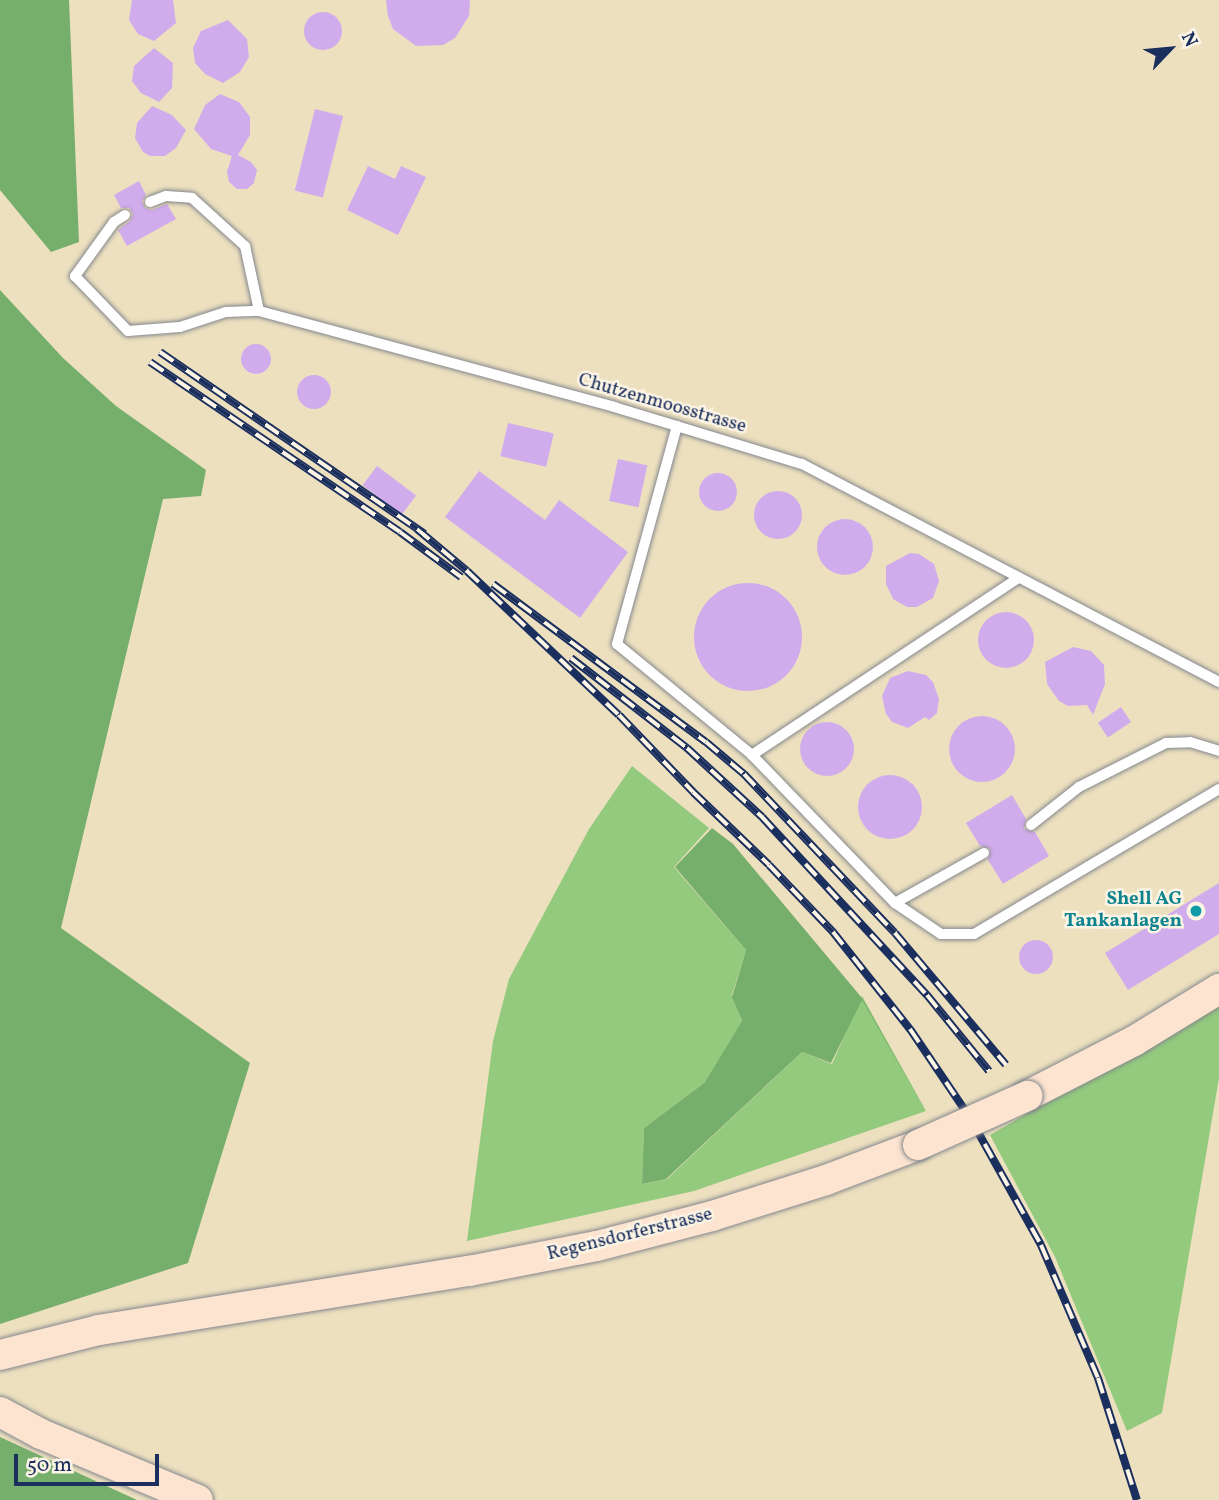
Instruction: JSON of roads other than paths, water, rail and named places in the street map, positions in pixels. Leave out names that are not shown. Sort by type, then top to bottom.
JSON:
[{"type":"street","name":"Regensdorferstrasse","points":[[0,1355],[99,1330],[469,1271],[597,1246],[738,1208],[827,1180],[918,1145],[1027,1096],[1134,1041],[1219,989]]},
{"type":"street","points":[[0,1412],[41,1434],[198,1500]]},
{"type":"lane","points":[[150,202],[166,196],[192,198],[245,246],[259,312]]},
{"type":"lane","name":"Chutzenmoosstrasse","points":[[125,215],[114,222],[75,276],[128,331],[180,327],[226,312],[259,312],[677,426],[802,464],[1219,682]]},
{"type":"lane","points":[[677,426],[617,644],[752,755],[895,903],[941,934],[974,934],[1219,789]]},
{"type":"lane","points":[[752,755],[1018,578]]},
{"type":"lane","points":[[1031,825],[1079,787],[1166,743],[1190,741],[1219,751]]},
{"type":"lane","points":[[895,903],[984,853]]},
{"type":"railway","points":[[160,352],[425,534]]},
{"type":"railway","points":[[150,362],[400,532],[461,577]]},
{"type":"railway","points":[[417,529],[467,571],[619,715],[693,792],[769,865],[833,932],[910,1029],[969,1116],[1041,1245],[1098,1378],[1137,1500]]},
{"type":"railway","points":[[493,584],[706,742],[744,774],[895,933],[1006,1065]]},
{"type":"railway","points":[[571,658],[687,748],[762,817],[927,995],[989,1071]]},
{"type":"place","name":"Shell AG Tankanlagen","points":[[1196,911]]}]
